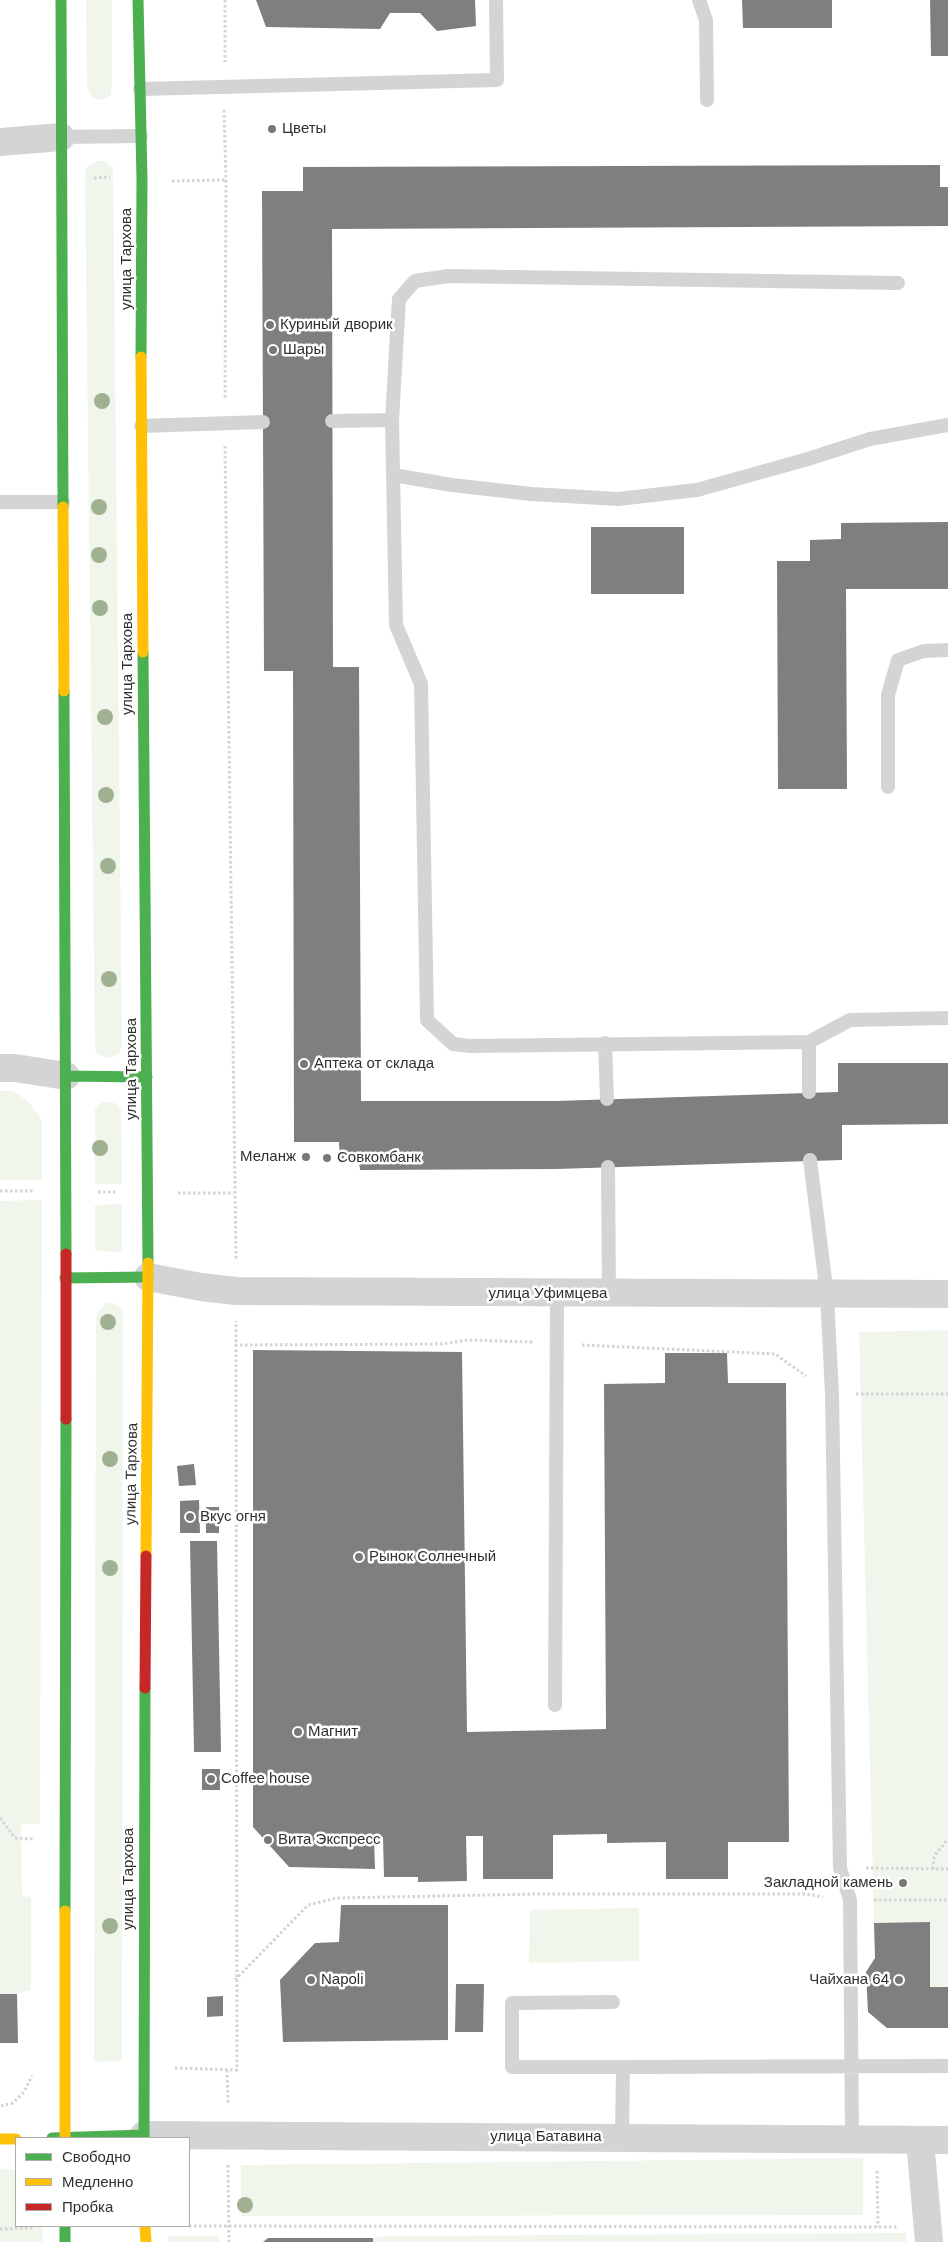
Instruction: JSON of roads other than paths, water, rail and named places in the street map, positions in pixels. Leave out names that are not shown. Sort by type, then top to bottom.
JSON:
[{"type":"main road","points":[[61,0],[66,1076],[65,2137]]},
{"type":"main road","name":"улица Тархова","points":[[138,0],[141,136],[141,426],[148,1277],[144,1692],[144,2137]]},
{"type":"main road","points":[[66,1076],[147,1077]]},
{"type":"main road","points":[[65,1278],[148,1277]]},
{"type":"main road","points":[[0,2139],[15,2139]]},
{"type":"main road","points":[[65,2227],[65,2242]]},
{"type":"main road","points":[[145,2227],[146,2242]]},
{"type":"street","points":[[0,142],[61,138]]},
{"type":"street","points":[[0,1068],[15,1068],[66,1076]]},
{"type":"street","name":"улица Уфимцева","points":[[148,1277],[200,1287],[236,1291],[557,1294],[948,1294]]},
{"type":"street","name":"улица Батавина","points":[[190,2137],[948,2140]]},
{"type":"street","points":[[920,2140],[928,2234]]},
{"type":"lane","points":[[140,89],[496,80],[496,0]]},
{"type":"lane","points":[[699,0],[706,20],[707,100]]},
{"type":"lane","points":[[61,138],[141,136]]},
{"type":"lane","points":[[898,283],[448,276],[415,281],[399,300],[392,420],[396,624],[420,684],[427,1020],[453,1044],[470,1046],[809,1042],[850,1020],[948,1018]]},
{"type":"lane","points":[[332,421],[392,420]]},
{"type":"lane","points":[[141,426],[263,422]]},
{"type":"lane","points":[[393,475],[472,488],[530,494],[618,499],[697,490],[808,459],[870,439],[948,425]]},
{"type":"lane","points":[[0,502],[63,502]]},
{"type":"lane","points":[[888,788],[888,695],[898,660],[924,651],[948,650]]},
{"type":"lane","points":[[809,1042],[809,1092]]},
{"type":"lane","points":[[605,1043],[606,1099]]},
{"type":"lane","points":[[810,1160],[827,1295],[832,1394],[840,1868],[850,1900],[852,2139]]},
{"type":"lane","points":[[608,1167],[610,1294]]},
{"type":"lane","points":[[555,1705],[557,1294]]},
{"type":"lane","points":[[614,2002],[512,2003],[512,2067],[948,2066]]},
{"type":"lane","points":[[622,2138],[623,2067]]},
{"type":"place","name":"Цветы","points":[[272,129]]},
{"type":"place","name":"Куриный дворик","points":[[270,325]]},
{"type":"place","name":"Шары","points":[[273,350]]},
{"type":"place","name":"Аптека от склада","points":[[304,1064]]},
{"type":"place","name":"Меланж","points":[[306,1157]]},
{"type":"place","name":"Совкомбанк","points":[[327,1158]]},
{"type":"place","name":"Вкус огня","points":[[190,1517]]},
{"type":"place","name":"Рынок Солнечный","points":[[359,1557]]},
{"type":"place","name":"Магнит","points":[[298,1732]]},
{"type":"place","name":"Coffee house","points":[[211,1779]]},
{"type":"place","name":"Вита Экспресс","points":[[268,1840]]},
{"type":"place","name":"Закладной камень","points":[[903,1883]]},
{"type":"place","name":"Napoli","points":[[311,1980]]},
{"type":"place","name":"Чайхана 64","points":[[899,1980]]}]
